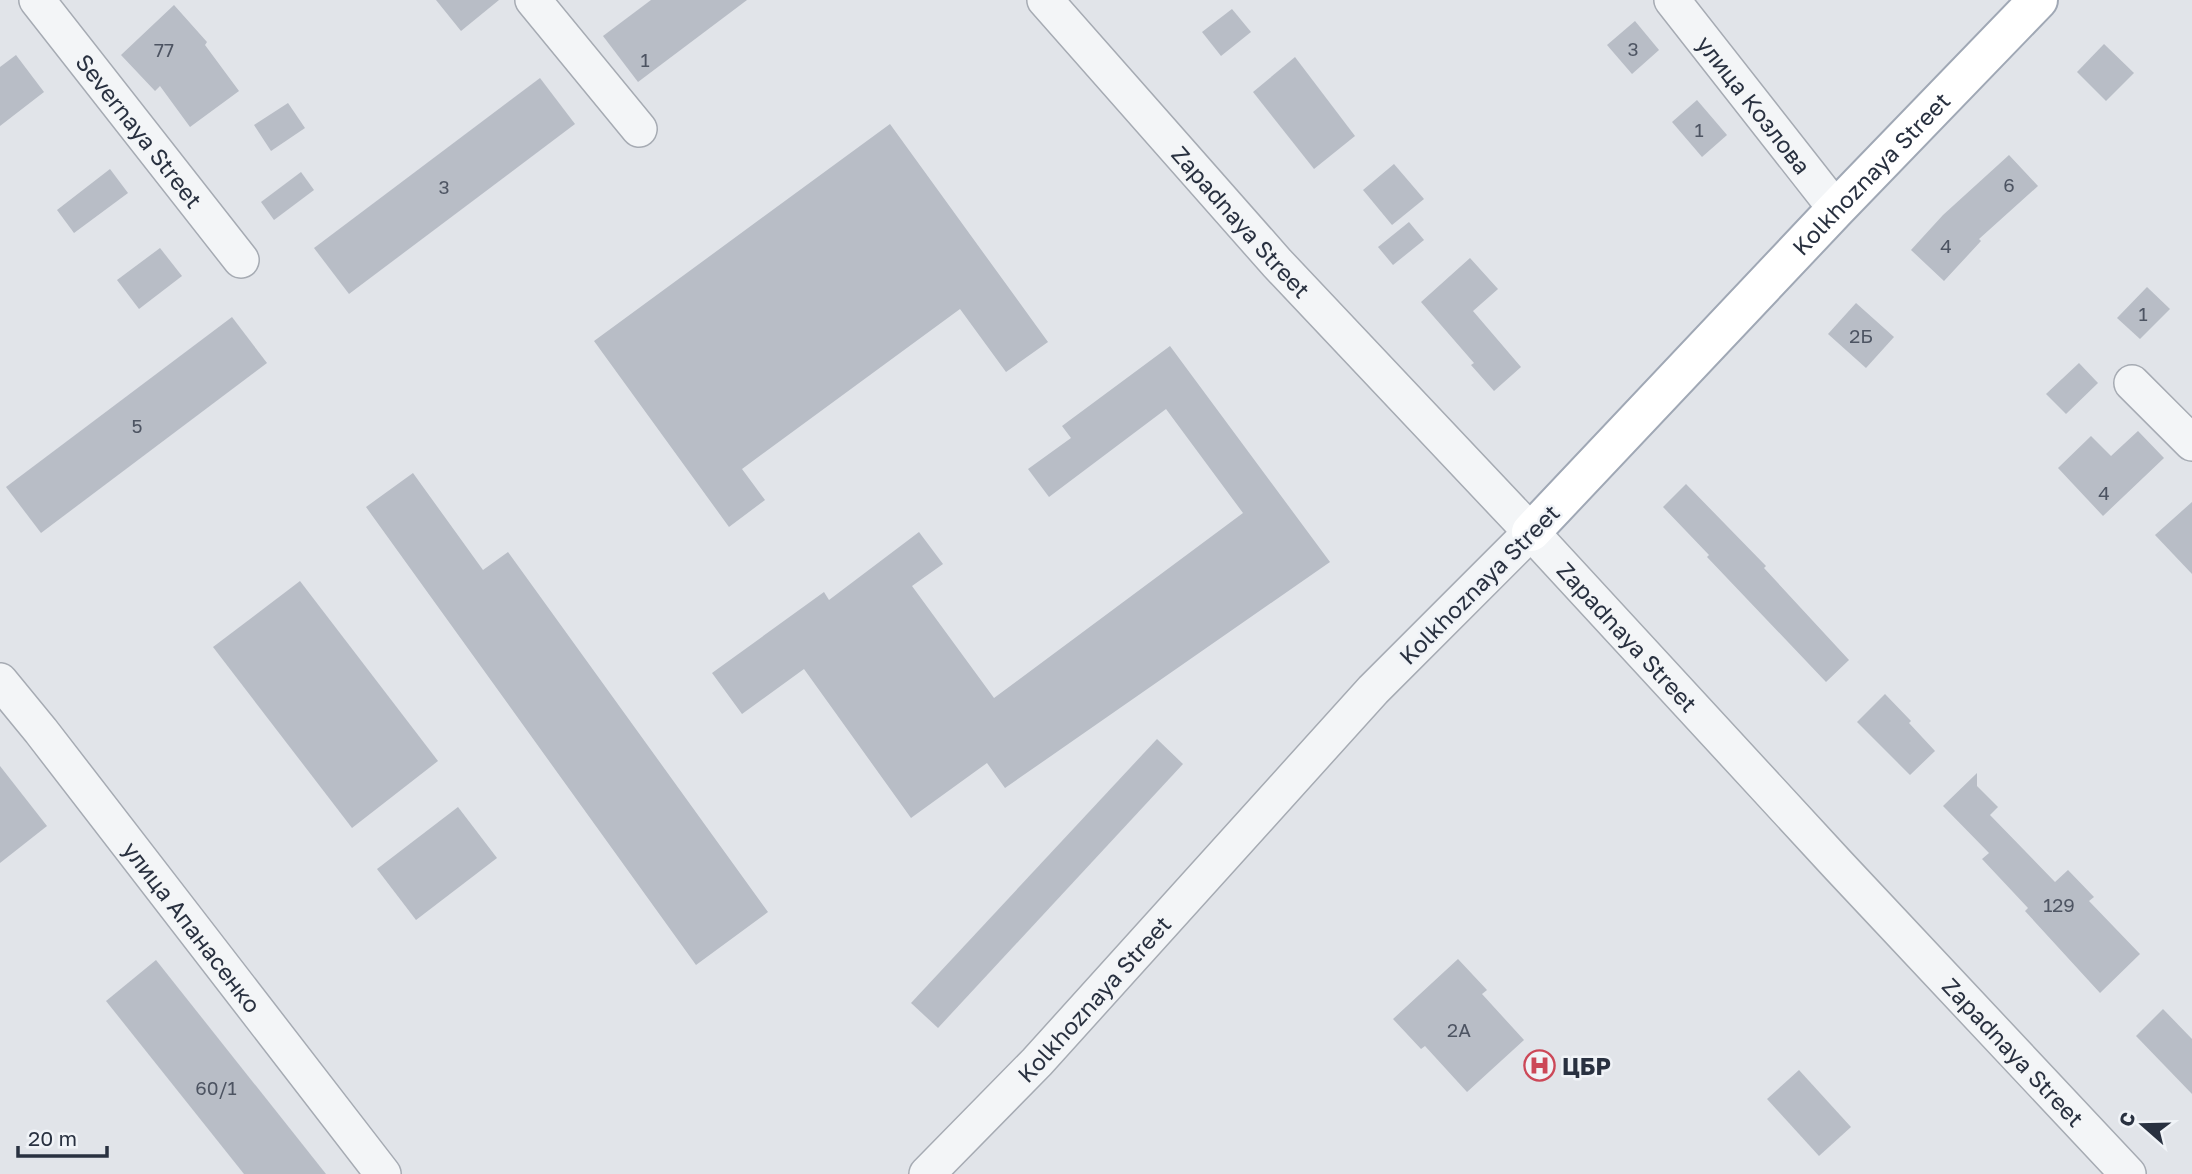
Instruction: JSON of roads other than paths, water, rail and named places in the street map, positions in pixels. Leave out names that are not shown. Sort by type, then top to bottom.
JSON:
[{"type":"main road","name":"Kolkhoznaya Street","points":[[1531,532],[2038,0]]},
{"type":"street","name":"Severnaya Street","points":[[37,0],[242,260]]},
{"type":"street","points":[[533,0],[639,129]]},
{"type":"street","name":"Zapadnaya Street","points":[[1045,0],[1277,263],[2129,1174]]},
{"type":"street","name":"улица Козлова","points":[[1672,0],[1836,209]]},
{"type":"street","points":[[2132,383],[2192,443]]},
{"type":"street","name":"Kolkhoznaya Street","points":[[927,1174],[1037,1062],[1373,690],[1531,532]]},
{"type":"street","name":"улица Апанасенко","points":[[0,681],[383,1174]]},
{"type":"place","name":"ЦБР","points":[[1539,1066]]}]
